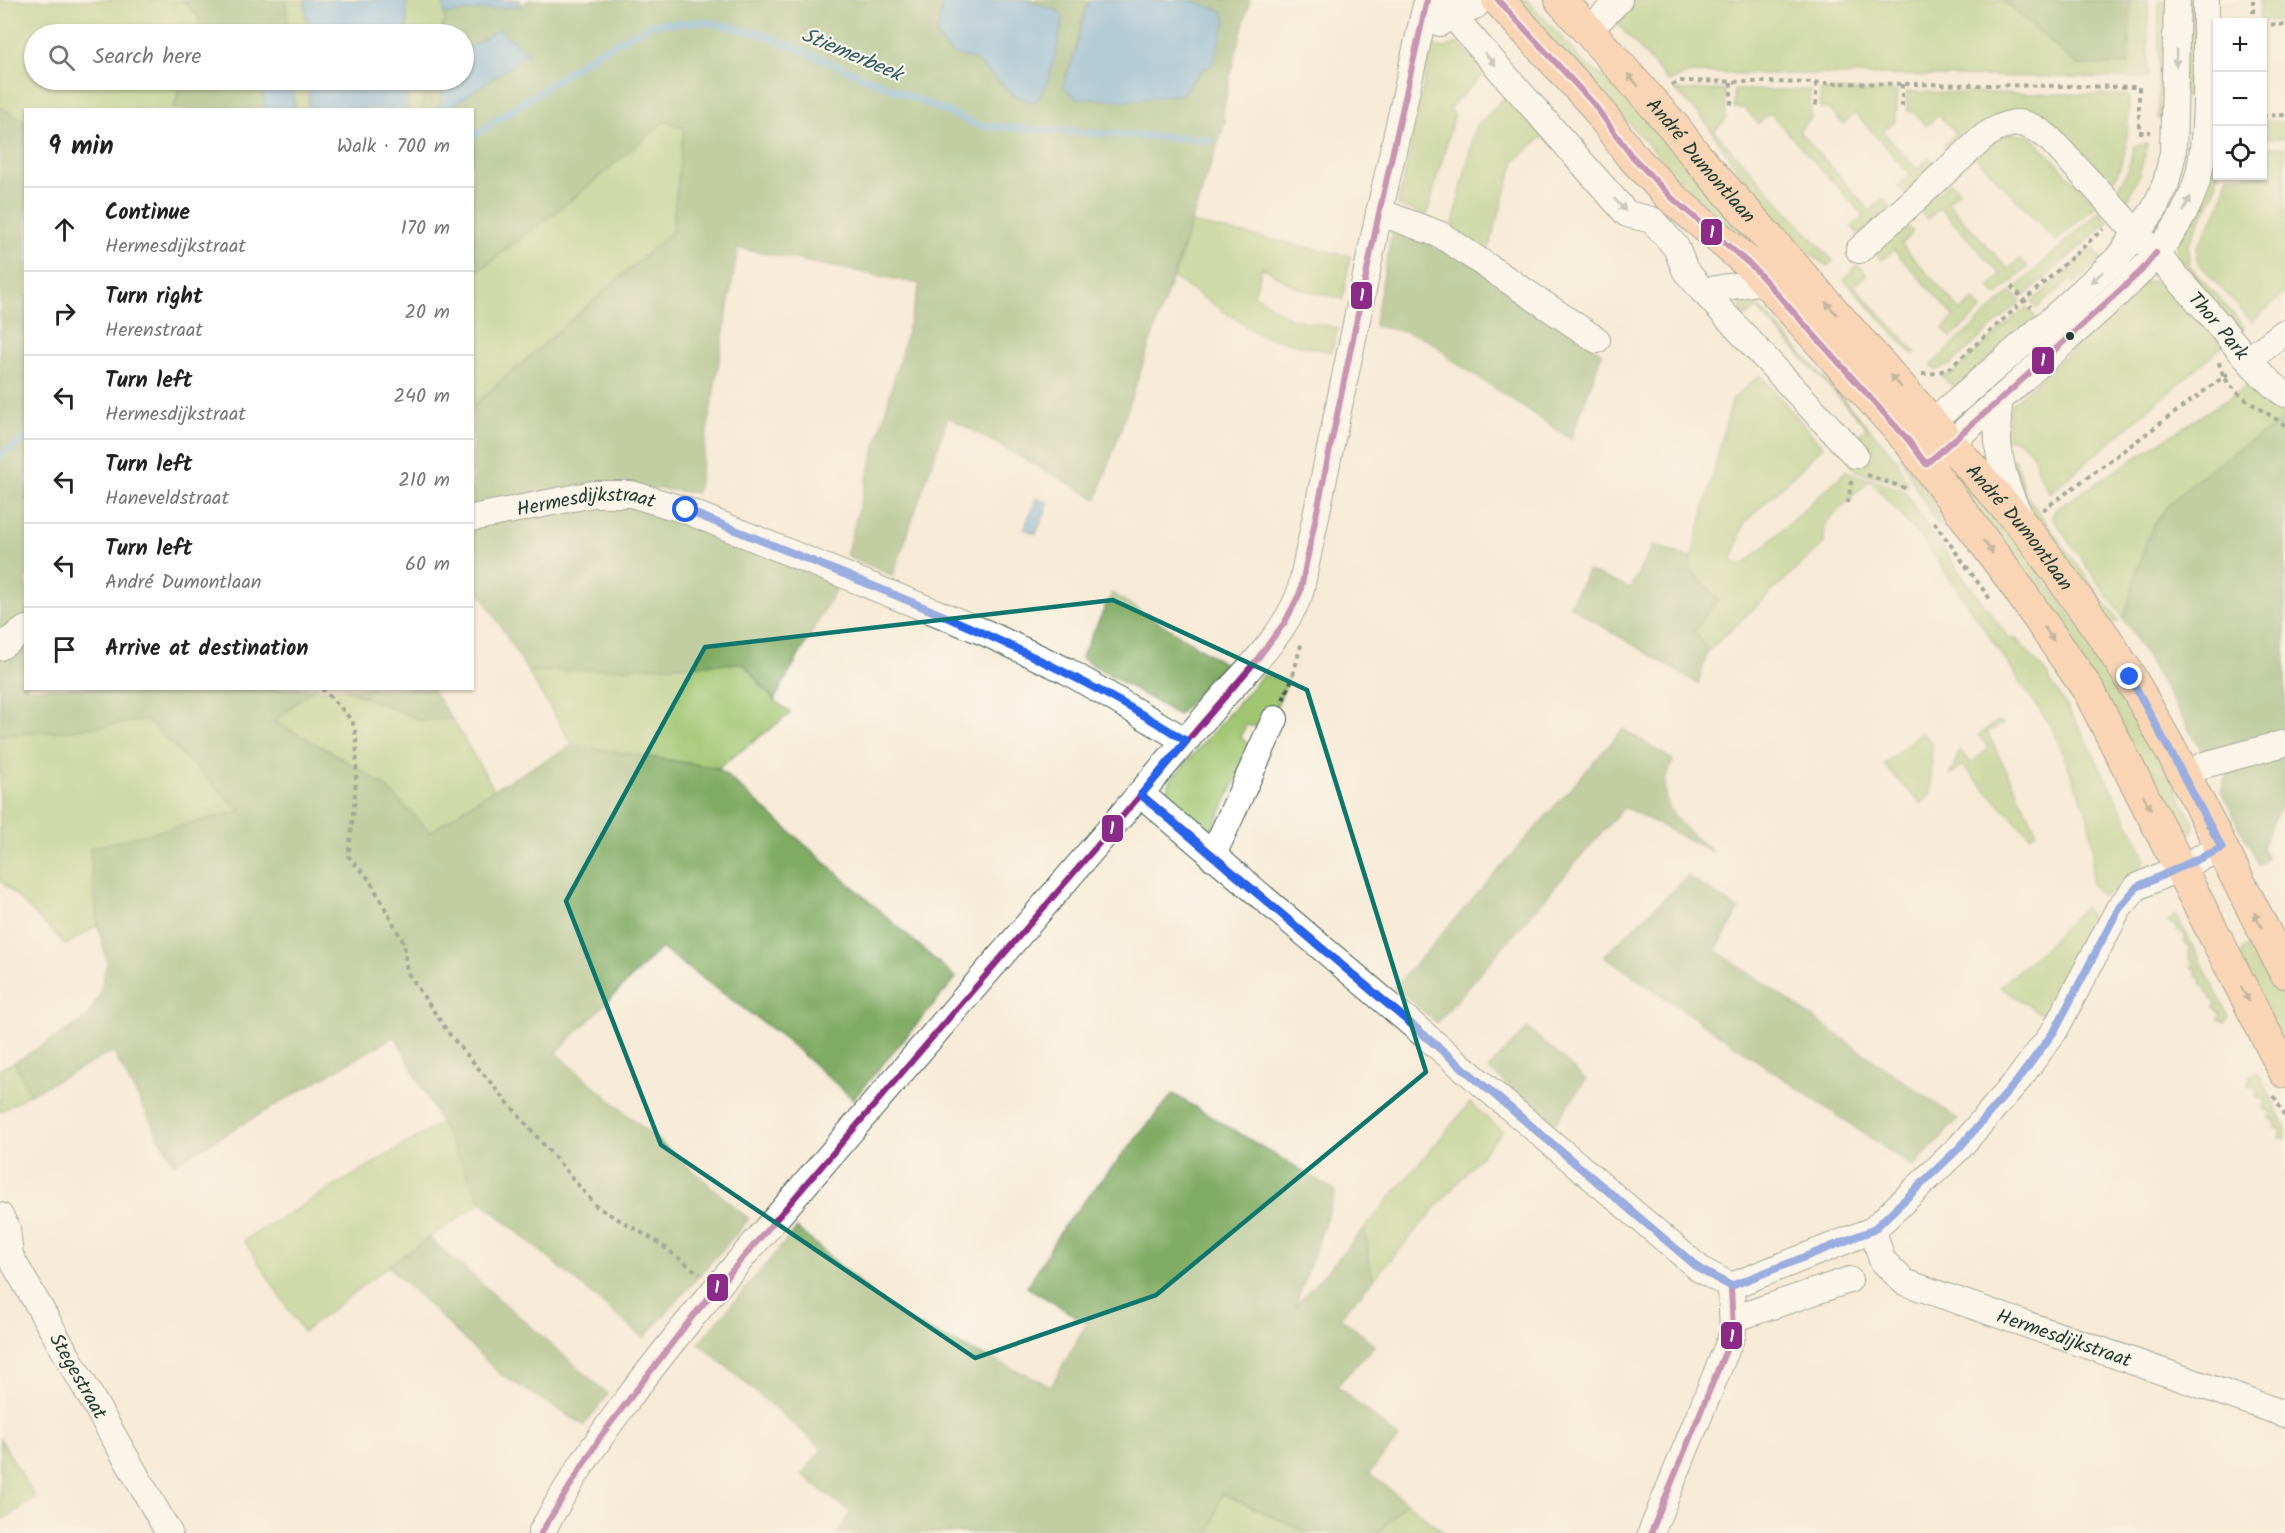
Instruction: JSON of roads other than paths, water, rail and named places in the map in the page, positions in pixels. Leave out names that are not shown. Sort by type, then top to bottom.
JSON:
[{"type":"main road","name":"André Dumontlaan","points":[[1498,0],[1593,103],[1630,154],[1671,197],[1754,268],[1925,452],[2036,521],[2130,677],[2185,776],[2285,972]]},
{"type":"main road","name":"André Dumontlaan","points":[[1561,0],[1674,127],[1925,452],[2089,691],[2285,1072]]},
{"type":"street","points":[[541,1533],[598,1440],[655,1361],[1266,650],[1294,609],[1300,593],[1379,212],[1427,0]]},
{"type":"street","points":[[1418,38],[1448,8],[1475,6],[1476,0]]},
{"type":"street","points":[[1589,30],[1619,0]]},
{"type":"street","points":[[1925,452],[2117,259],[2154,210],[2166,183],[2173,153],[2177,0]]},
{"type":"street","points":[[1925,452],[2000,400],[2141,271],[2172,234],[2190,201],[2198,174],[2204,131],[2206,0]]},
{"type":"street","points":[[1448,8],[1628,213],[1652,220],[1676,247],[1685,270],[1858,466]]},
{"type":"street","name":"Thor Park","points":[[1859,250],[1986,135],[2002,125],[2016,122],[2033,126],[2049,138],[2156,254],[2242,364],[2285,394]]},
{"type":"street","points":[[1379,212],[1441,235],[1597,340]]},
{"type":"street","points":[[1703,291],[1765,281]]},
{"type":"street","points":[[2242,364],[2285,332]]},
{"type":"street","points":[[2000,400],[1997,415],[2003,473],[2012,500],[2036,521]]},
{"type":"street","name":"Hermesdijkstraat","points":[[474,518],[593,494],[631,494],[686,510],[986,633],[1067,671],[1186,741]]},
{"type":"street","points":[[0,647],[24,630]]},
{"type":"street","points":[[1212,857],[1257,739],[1280,707]]},
{"type":"street","points":[[2185,776],[2204,765],[2285,743]]},
{"type":"street","points":[[1141,795],[1701,1270],[1731,1286],[1873,1230],[1959,1148],[2018,1080],[2055,1030],[2119,908],[2137,887],[2222,848]]},
{"type":"street","name":"Stegestraat","points":[[0,1216],[7,1229],[10,1256],[169,1533]]},
{"type":"street","name":"Hermesdijkstraat","points":[[1873,1230],[1882,1260],[1904,1282],[2285,1414]]},
{"type":"street","points":[[1733,1319],[1849,1280]]},
{"type":"street","points":[[1651,1533],[1733,1333],[1731,1286]]},
{"type":"water","points":[[305,0],[407,0],[407,24],[306,24]]},
{"type":"water","points":[[443,0],[520,0],[520,6],[444,14]]},
{"type":"water","points":[[944,0],[1025,0],[1057,10],[1063,17],[1053,63],[1045,87],[1034,103],[1015,96],[974,59],[952,54],[936,36]]},
{"type":"water","points":[[1090,0],[1189,0],[1222,11],[1226,21],[1211,66],[1202,69],[1182,94],[1130,101],[1077,98],[1063,87]]},
{"type":"water","points":[[500,29],[529,54],[448,108],[439,108],[444,90],[474,90],[474,44]]},
{"type":"water","points":[[262,90],[293,90],[295,108],[265,108]]},
{"type":"water","points":[[308,90],[408,90],[408,108],[309,108]]},
{"type":"water","points":[[1036,498],[1049,503],[1036,534],[1024,529]]},
{"type":"waterway","name":"Stiemerbeek","points":[[474,136],[598,52],[653,24],[708,22],[765,35],[980,126],[1213,140]]},
{"type":"waterway","name":"Stiemerbeek","points":[[0,456],[24,439]]}]
